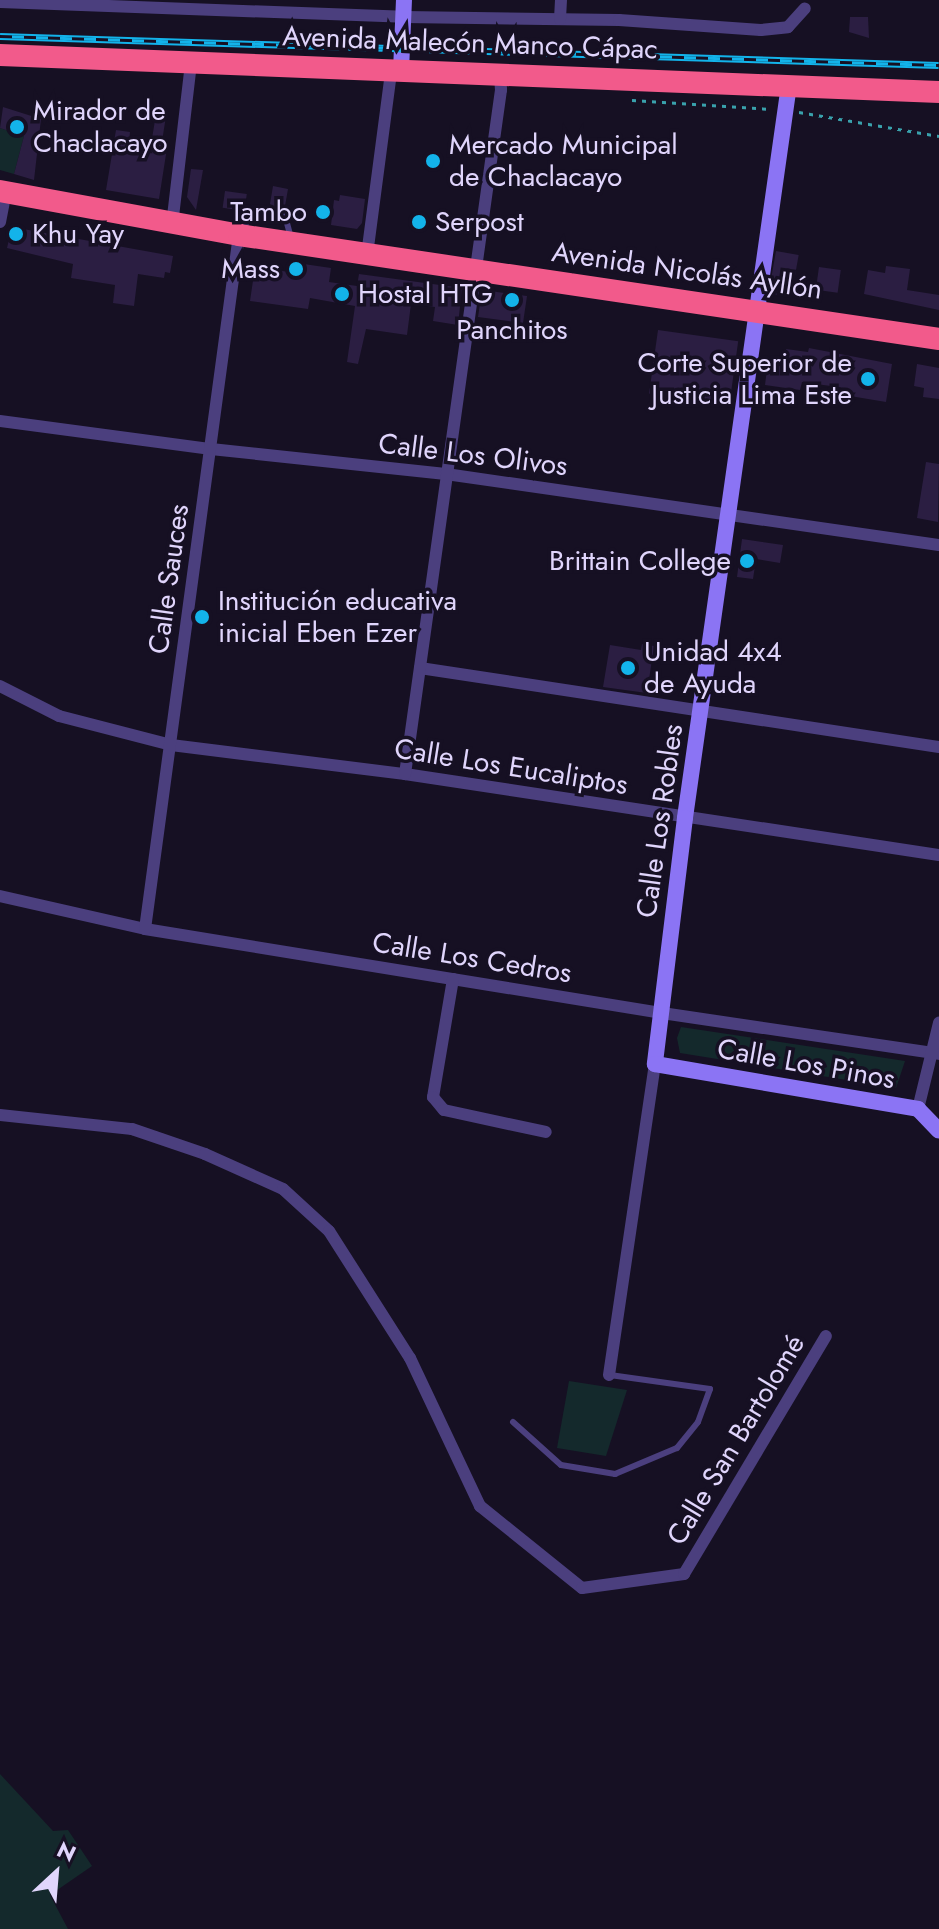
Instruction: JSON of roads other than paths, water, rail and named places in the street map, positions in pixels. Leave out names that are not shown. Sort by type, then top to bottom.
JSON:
[{"type":"highway","name":"Avenida Malecón Manco Cápac","points":[[0,55],[939,92]]},
{"type":"highway","name":"Avenida Nicolás Ayllón","points":[[3,192],[172,225],[939,339]]},
{"type":"street","points":[[560,19],[561,0]]},
{"type":"street","points":[[0,2],[404,8],[761,30],[788,27],[805,8]]},
{"type":"street","points":[[367,255],[404,8]]},
{"type":"street","points":[[172,225],[191,64]]},
{"type":"street","points":[[405,774],[501,90],[500,74]]},
{"type":"street","name":"Calle Los Robles","points":[[609,1375],[662,1013],[685,818],[788,111],[789,85]]},
{"type":"street","points":[[0,222],[3,192]]},
{"type":"street","name":"Calle Sauces","points":[[145,929],[239,235]]},
{"type":"street","name":"Calle Los Olivos","points":[[0,421],[211,449],[446,474],[939,545]]},
{"type":"street","points":[[420,668],[939,747]]},
{"type":"street","name":"Calle Los Eucaliptos","points":[[0,686],[59,716],[171,745],[405,774],[939,855]]},
{"type":"street","name":"Calle Los Cedros","points":[[0,896],[145,929],[936,1054]]},
{"type":"street","points":[[453,979],[433,1097],[444,1110],[546,1132]]},
{"type":"street","points":[[918,1109],[936,1054],[939,1023]]},
{"type":"street","name":"Calle Los Pinos","points":[[655,1064],[918,1109],[939,1131]]},
{"type":"street","name":"Calle San Bartolomé","points":[[0,1115],[132,1129],[205,1154],[283,1189],[329,1231],[410,1358],[480,1506],[582,1588],[684,1574],[826,1336]]},
{"type":"lane","points":[[239,235],[255,208],[269,210]]},
{"type":"lane","points":[[284,212],[291,243]]},
{"type":"lane","points":[[513,1422],[561,1465],[615,1474],[677,1448],[698,1422],[710,1389],[609,1375]]},
{"type":"railway","points":[[0,36],[939,65]]},
{"type":"place","name":"Mirador de Chaclacayo","points":[[17,127]]},
{"type":"place","name":"Mercado Municipal de Chaclacayo","points":[[433,161]]},
{"type":"place","name":"Tambo","points":[[323,212]]},
{"type":"place","name":"Serpost","points":[[419,222]]},
{"type":"place","name":"Khu Yay","points":[[16,234]]},
{"type":"place","name":"Mass","points":[[296,269]]},
{"type":"place","name":"Hostal HTG","points":[[342,294]]},
{"type":"place","name":"Panchitos","points":[[512,300]]},
{"type":"place","name":"Corte Superior de Justicia Lima Este","points":[[868,379]]},
{"type":"place","name":"Brittain College","points":[[747,561]]},
{"type":"place","name":"Institución educativa inicial Eben Ezer","points":[[202,617]]},
{"type":"place","name":"Unidad 4x4 de Ayuda","points":[[628,668]]}]
